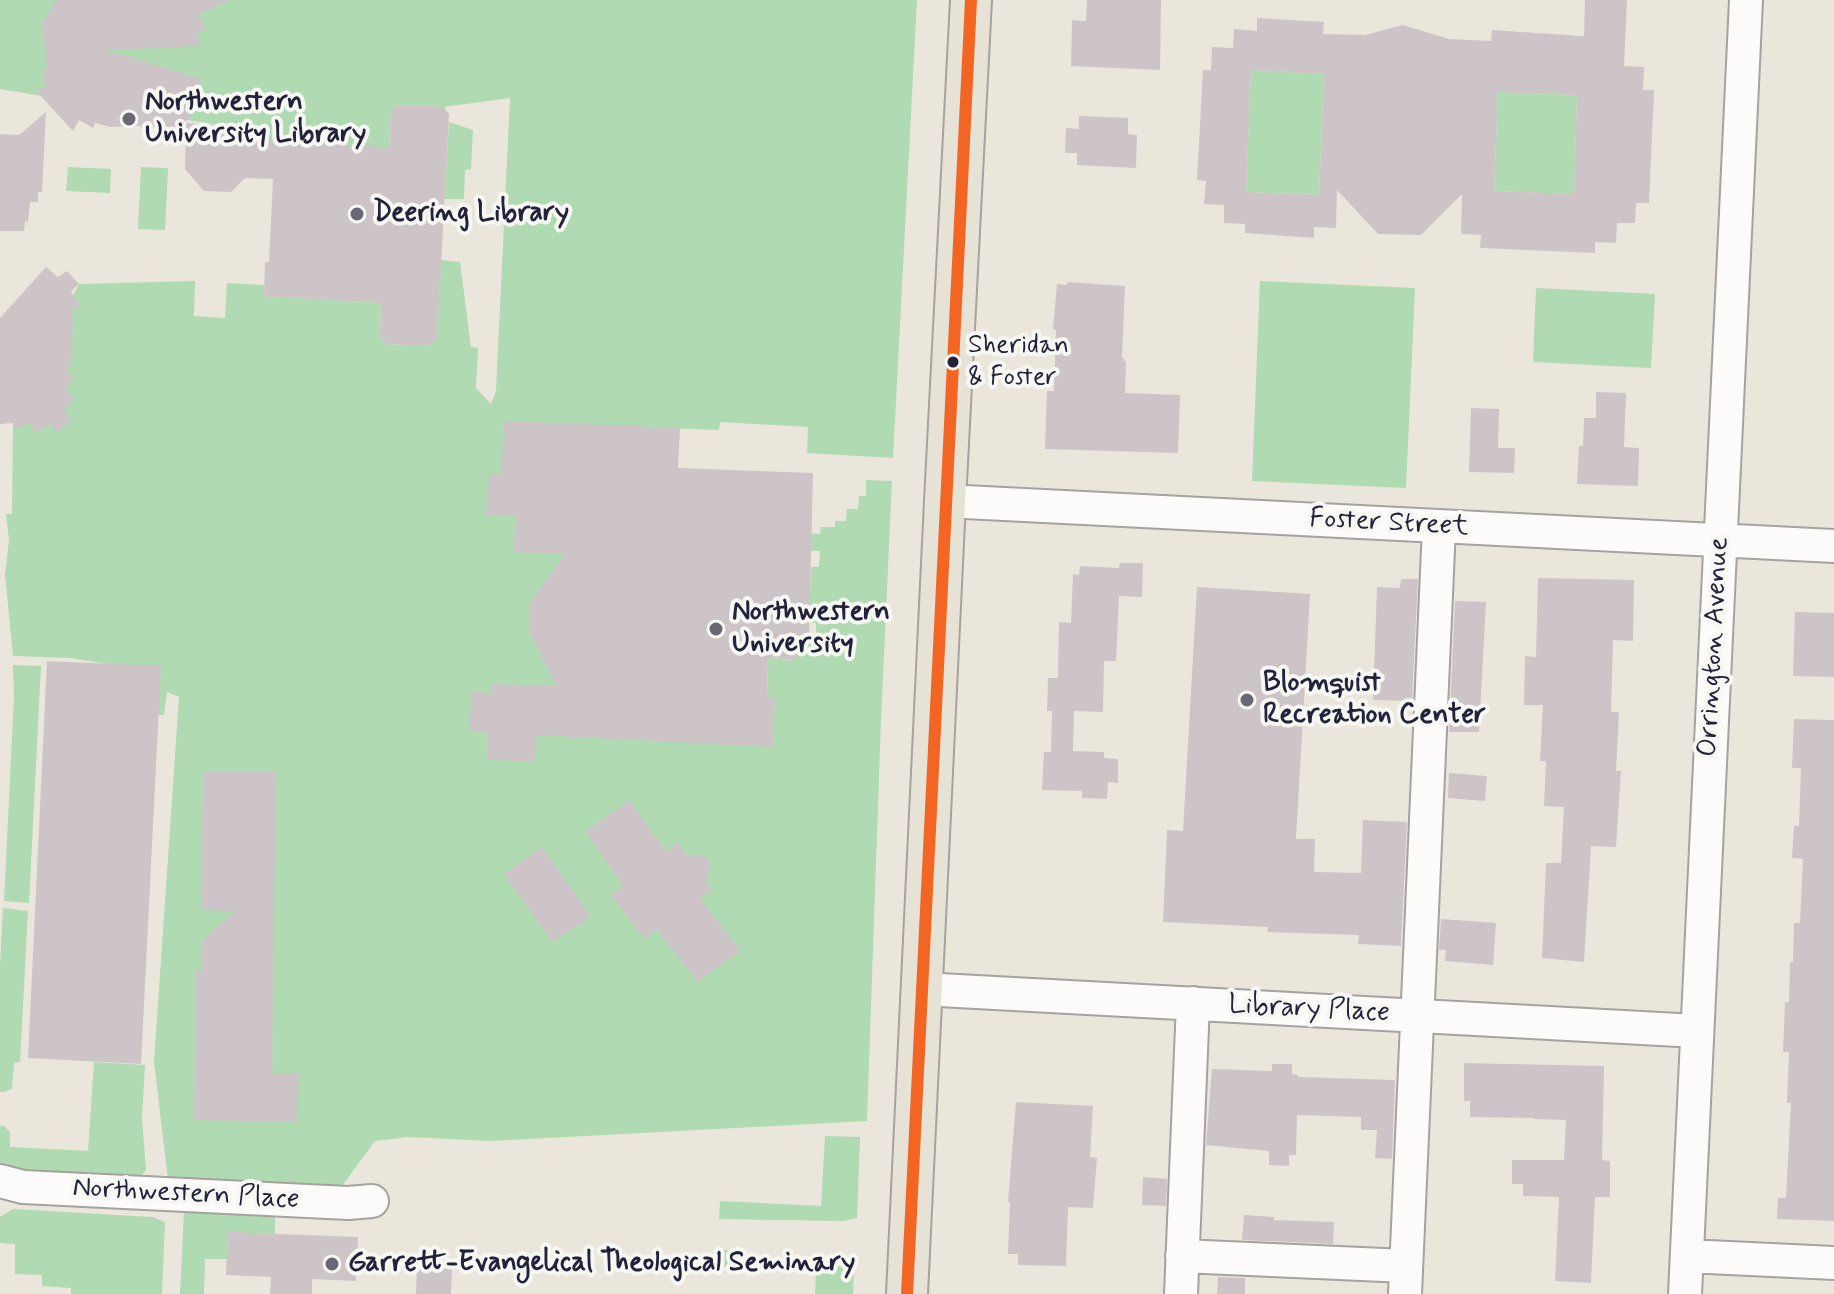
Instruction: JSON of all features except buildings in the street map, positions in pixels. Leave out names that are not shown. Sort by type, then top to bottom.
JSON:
[{"type":"main road","points":[[907,1294],[971,0]]},
{"type":"street","name":"Orrington Avenue","points":[[1685,1294],[1746,0]]},
{"type":"street","name":"Foster Street","points":[[945,501],[1834,546]]},
{"type":"street","points":[[1182,1256],[1405,1280],[1439,527]]},
{"type":"street","name":"Library Place","points":[[921,989],[1697,1031]]},
{"type":"street","points":[[1181,1294],[1193,1003]]},
{"type":"street","name":"Northwestern Place","points":[[0,1181],[23,1187],[348,1203],[372,1201]]},
{"type":"street","points":[[1687,1256],[1834,1263]]},
{"type":"green space","points":[[0,0],[917,0],[893,458],[807,453],[808,427],[720,422],[719,430],[507,422],[774,713],[775,699],[767,698],[768,658],[796,660],[797,640],[816,639],[816,623],[809,623],[811,567],[819,567],[820,551],[799,550],[799,533],[820,534],[821,527],[835,527],[835,521],[846,521],[847,509],[858,509],[859,496],[866,496],[866,480],[892,481],[867,1121],[491,1141],[408,1137],[375,1141],[339,1190],[168,1180],[154,1062],[179,697],[167,692],[164,715],[158,715],[108,664],[69,658],[13,656],[5,575],[9,540],[6,514],[12,514],[13,423],[79,284],[195,281],[194,316],[225,318],[227,283],[264,285],[264,296],[381,303],[380,336],[385,344],[430,346],[437,338],[441,260],[460,262],[471,347],[478,348],[476,388],[491,404],[496,391],[510,98],[444,107],[395,105],[391,112],[389,147],[266,156],[266,133],[0,89]]},
{"type":"green space","points":[[1251,70],[1324,74],[1319,195],[1246,192]]},
{"type":"green space","points":[[1498,92],[1577,95],[1574,194],[1494,191]]},
{"type":"green space","points":[[449,122],[473,130],[471,169],[465,170],[464,199],[444,199]]},
{"type":"green space","points":[[68,167],[111,169],[110,193],[66,191]]},
{"type":"green space","points":[[141,167],[168,168],[165,230],[138,229]]},
{"type":"green space","points":[[1260,281],[1415,288],[1406,488],[1252,481]]},
{"type":"green space","points":[[1536,288],[1655,294],[1651,368],[1533,362]]},
{"type":"green space","points":[[13,665],[41,666],[29,903],[4,901]]},
{"type":"green space","points":[[3,908],[28,911],[20,1062],[14,1063],[12,1089],[0,1092],[0,966]]},
{"type":"green space","points":[[94,1062],[145,1065],[142,1118],[146,1170],[139,1178],[17,1173],[0,1165],[0,1126],[10,1132],[10,1147],[88,1151]]},
{"type":"green space","points":[[825,1136],[860,1137],[857,1218],[843,1221],[719,1219],[720,1201],[821,1206]]},
{"type":"green space","points":[[13,1209],[152,1217],[165,1222],[162,1294],[71,1294],[71,1288],[42,1286],[42,1275],[15,1274],[15,1244],[0,1243],[0,1217]]},
{"type":"green space","points":[[184,1211],[275,1213],[275,1234],[228,1232],[227,1259],[205,1259],[204,1294],[180,1294]]},
{"type":"green space","points":[[719,1247],[753,1262],[849,1267],[854,1271],[853,1294],[815,1294],[816,1271],[716,1266]]},
{"type":"transit line","points":[[907,1294],[971,0]]},
{"type":"place","name":"Northwestern University Library","points":[[129,119]]},
{"type":"place","name":"Deering Library","points":[[357,214]]},
{"type":"place","name":"Sheridan & Foster","points":[[953,362]]},
{"type":"place","name":"Northwestern University","points":[[716,629]]},
{"type":"place","name":"Blomquist Recreation Center","points":[[1247,700]]},
{"type":"place","name":"Garrett-Evangelical Theological Seminary","points":[[332,1264]]}]
